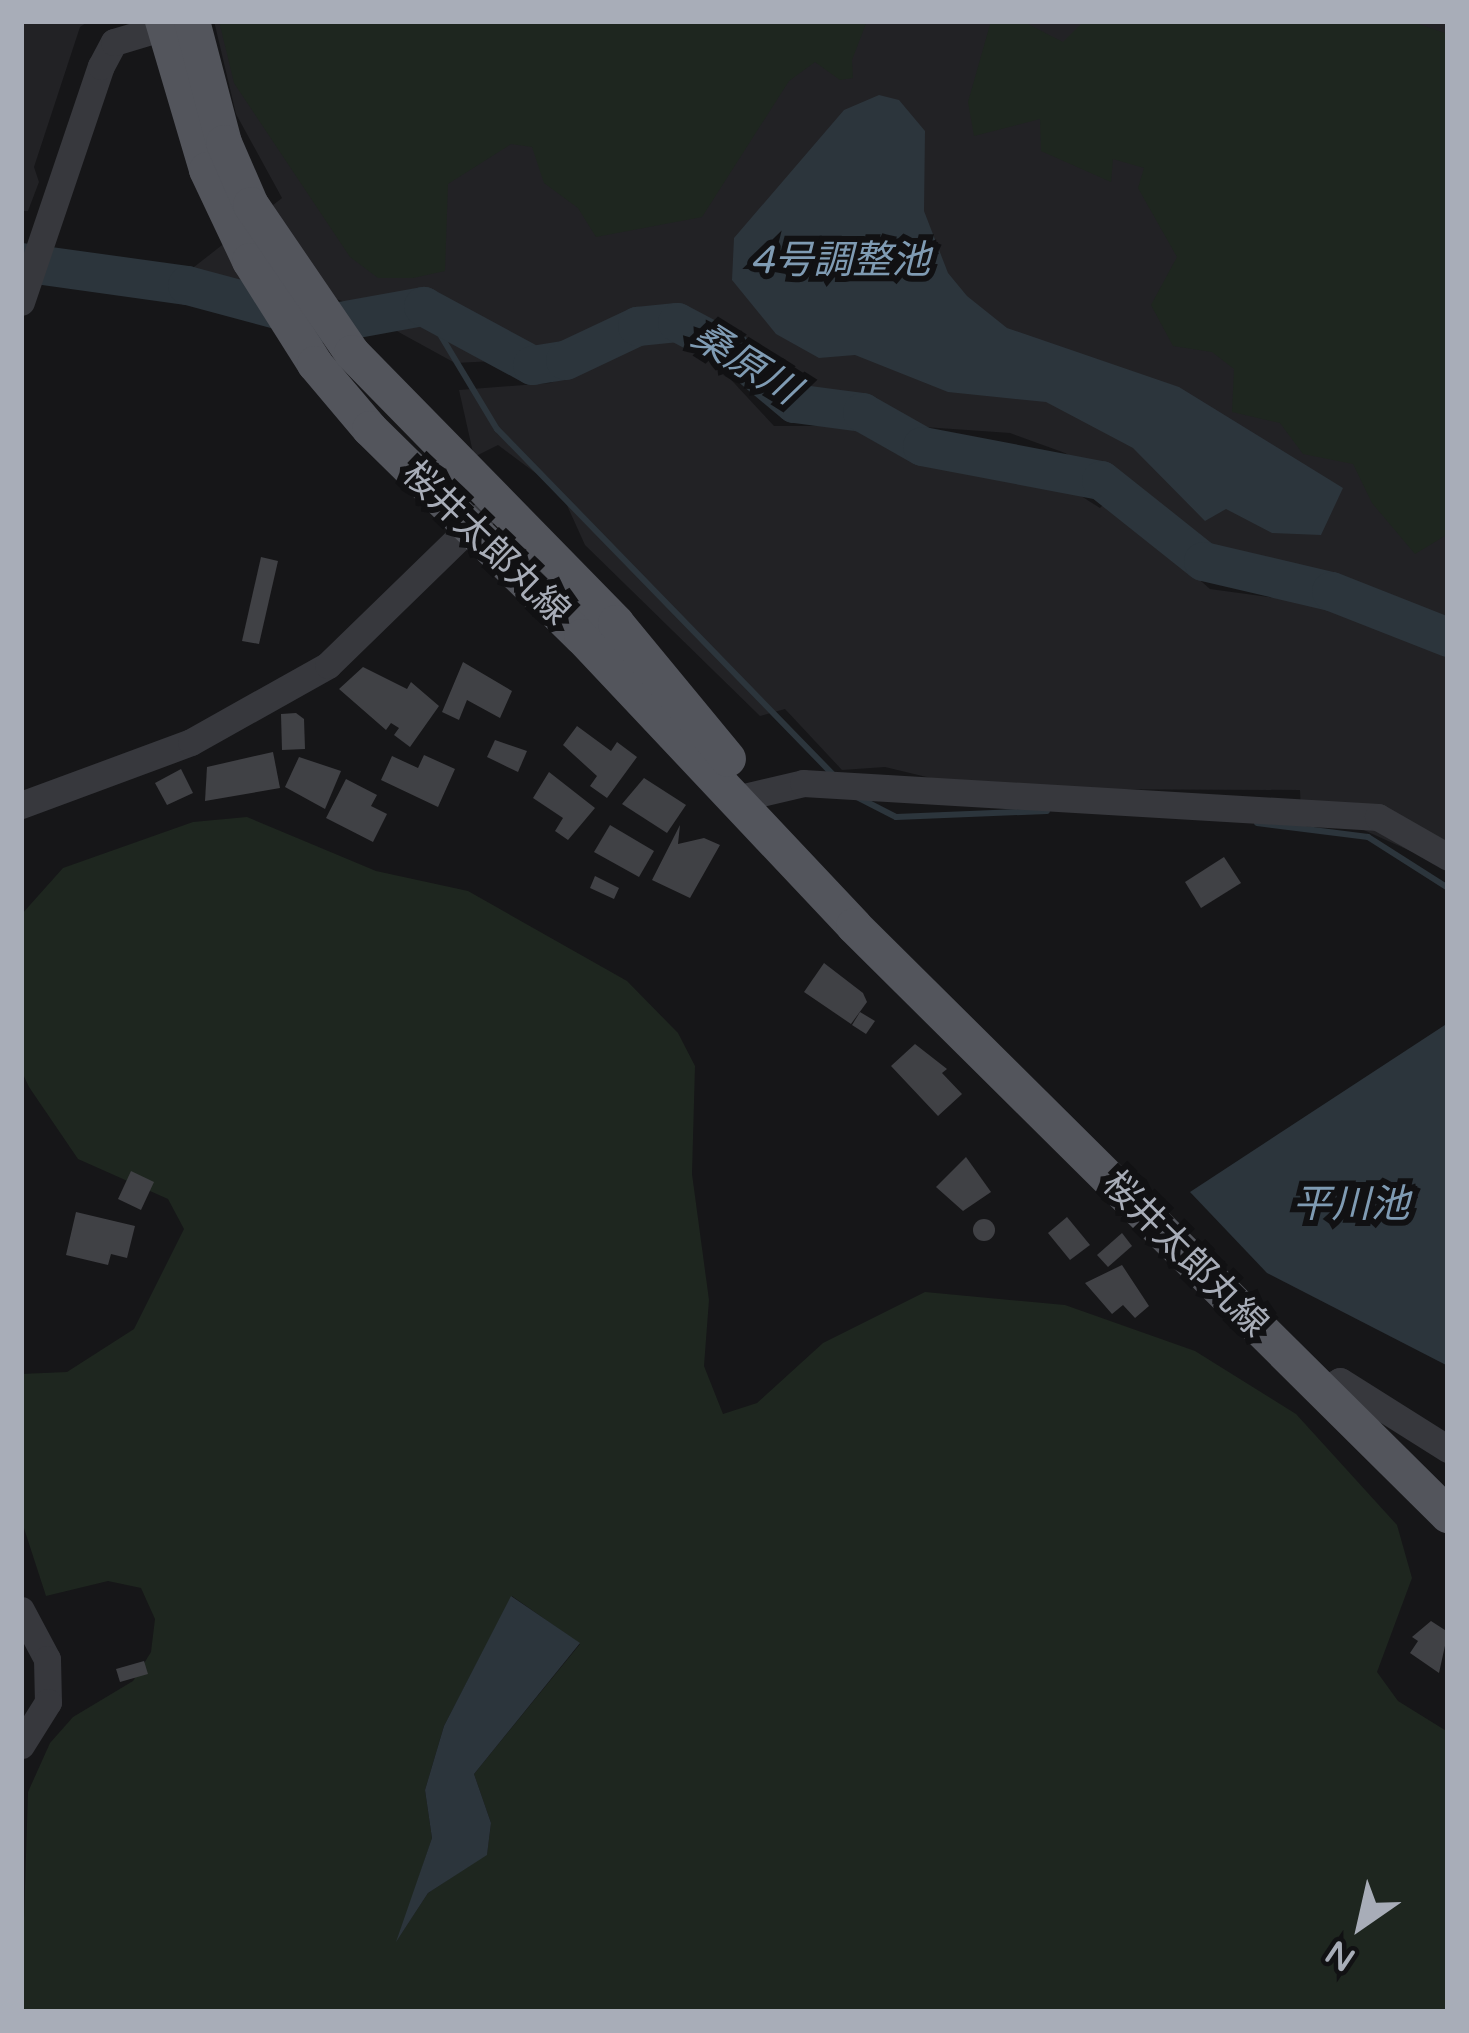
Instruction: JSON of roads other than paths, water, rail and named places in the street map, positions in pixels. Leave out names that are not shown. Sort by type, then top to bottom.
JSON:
[{"type":"main road","name":"桜井太郎丸線","points":[[173,23],[207,170],[250,261],[315,364],[481,516],[923,991],[1448,1515]]},
{"type":"main road","name":"桜井太郎丸線","points":[[173,23],[251,205],[352,353],[481,516]]},
{"type":"street","points":[[24,293],[34,241],[114,42],[173,23]]},
{"type":"street","points":[[21,805],[191,742],[328,665],[481,516]]},
{"type":"street","points":[[745,795],[803,782],[1378,817],[1448,857]]},
{"type":"street","points":[[1323,1390],[1340,1381],[1448,1449]]},
{"type":"street","points":[[21,1610],[47,1659],[48,1702],[21,1745]]},
{"type":"water","name":"4号調整池","points":[[879,95],[899,100],[925,131],[924,211],[948,273],[967,296],[1007,328],[1179,387],[1343,488],[1321,535],[1272,533],[1226,509],[1205,521],[1133,448],[1046,402],[948,392],[855,355],[819,358],[776,334],[732,280],[734,238],[844,110]]},
{"type":"water","name":"平川池","points":[[1448,1023],[1448,1366],[1267,1273],[1190,1192]]},
{"type":"water","points":[[511,1596],[580,1643],[474,1774],[491,1823],[487,1855],[428,1893],[396,1942],[432,1838],[425,1790],[444,1726]]},
{"type":"waterway","name":"桑原川","points":[[21,262],[187,285],[329,323],[423,306],[532,365],[565,360],[637,326],[677,322],[732,351],[794,403],[862,412],[922,446],[1101,480],[1203,561],[1331,591],[1448,637]]},
{"type":"waterway","points":[[423,306],[497,429],[833,774]]},
{"type":"waterway","points":[[855,796],[896,817],[1047,811]]},
{"type":"waterway","points":[[1257,823],[1368,837],[1448,888]]}]
